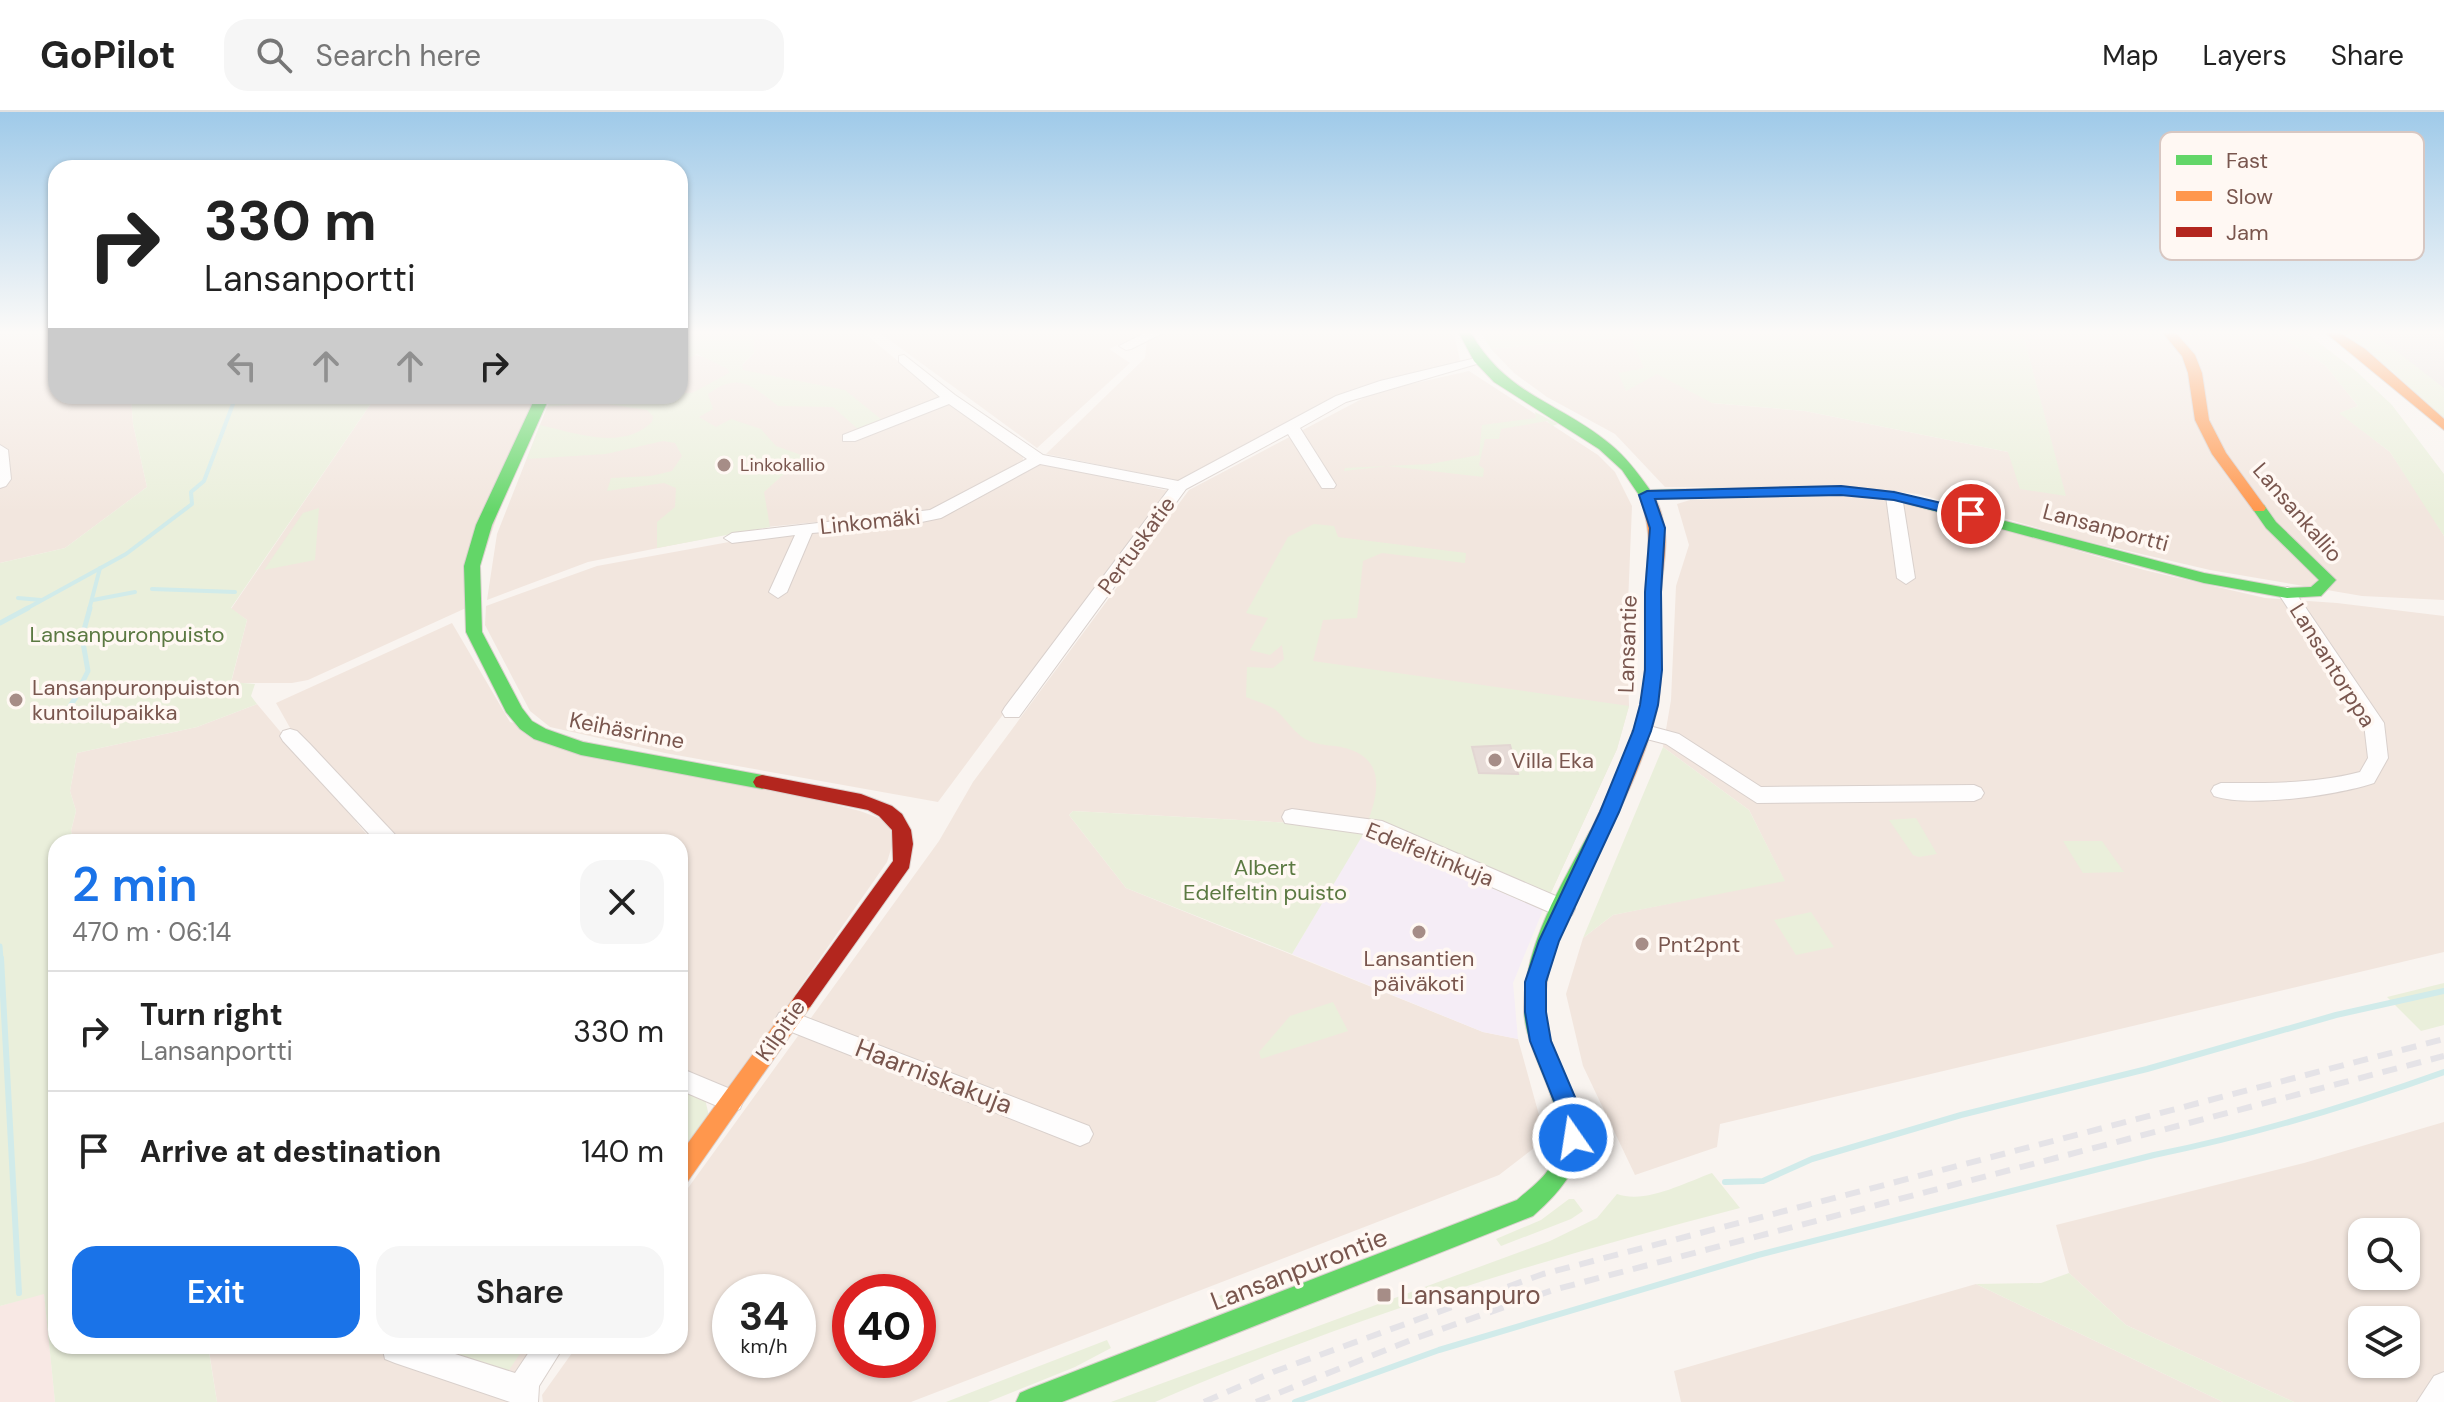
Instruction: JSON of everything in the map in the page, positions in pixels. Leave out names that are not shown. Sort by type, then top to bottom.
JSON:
[{"type":"street","points":[[944,393],[1038,459],[1180,486]]},
{"type":"street","name":"Pertuskatie","points":[[1012,712],[1180,486],[1359,393]]},
{"type":"street","name":"Lansantie","points":[[1521,393],[1591,434],[1623,462],[1647,495],[1654,514],[1657,538],[1653,592],[1654,670],[1642,731],[1610,812],[1549,941],[1536,982],[1535,1012],[1540,1041],[1569,1111],[1573,1138],[1567,1160]]},
{"type":"street","name":"Lansankallio","points":[[2198,393],[2202,420],[2219,454],[2271,525],[2328,580],[2315,592]]},
{"type":"street","points":[[2407,393],[2444,426]]},
{"type":"street","points":[[2410,396],[2444,443]]},
{"type":"street","points":[[849,438],[950,398]]},
{"type":"street","name":"Keihäsrinne","points":[[539,404],[484,525],[470,580],[474,632],[515,712],[526,725],[540,734],[581,748],[878,804],[892,812],[903,830],[906,847],[902,863],[883,889]]},
{"type":"street","points":[[1291,426],[1328,485]]},
{"type":"street","points":[[0,450],[3,479],[0,483]]},
{"type":"street","name":"Linkomäki","points":[[778,592],[806,528],[907,520],[935,514],[1038,459]]},
{"type":"street","name":"Lansanportti","points":[[1647,495],[1841,490],[1894,496],[2191,574],[2287,593],[2315,592]]},
{"type":"street","points":[[1894,496],[1906,578]]},
{"type":"street","points":[[732,538],[806,528]]},
{"type":"street","name":"Lansantorppa","points":[[2221,791],[2303,792],[2334,789],[2367,778],[2378,758],[2374,723],[2287,593]]},
{"type":"street","points":[[1642,731],[1672,739],[1757,795],[1974,793]]},
{"type":"street","points":[[290,736],[382,834]]},
{"type":"street","name":"Edelfeltinkuja","points":[[1292,817],[1375,827],[1564,909]]},
{"type":"street","name":"Kilpitie","points":[[688,1162],[883,889]]},
{"type":"street","name":"Haarniskakuja","points":[[787,1020],[1080,1134]]},
{"type":"street","points":[[688,1082],[731,1101]]},
{"type":"street","name":"Lansanpurontie","points":[[1029,1402],[1525,1208],[1550,1190],[1567,1160]]},
{"type":"street","points":[[409,1354],[524,1396],[525,1382],[544,1354]]},
{"type":"street","points":[[2431,1402],[2444,1386]]},
{"type":"shaded area","points":[[0,393],[48,393],[48,404],[132,404],[147,487],[65,548],[0,563]]},
{"type":"shaded area","points":[[688,393],[937,393],[1023,456],[1023,462],[928,511],[758,528],[588,562],[487,600],[497,534],[549,404],[688,404]]},
{"type":"shaded area","points":[[962,393],[1097,393],[1037,448]]},
{"type":"shaded area","points":[[1109,393],[1345,393],[1179,481],[1046,454]]},
{"type":"shaded area","points":[[1373,393],[1503,393],[1598,455],[1615,472],[1632,506],[1627,628],[1629,706],[1617,749],[1543,910],[1364,832],[1294,823],[1073,811],[1069,815],[1126,888],[1483,1032],[1518,1039],[1539,1115],[1534,1148],[1499,1175],[911,1402],[543,1402],[542,1395],[571,1354],[688,1354],[688,1188],[939,841],[973,782],[1189,490]]},
{"type":"shaded area","points":[[1542,393],[1700,393],[1712,403],[1805,411],[2008,452],[2065,496],[2038,393],[2348,393],[2358,406],[2340,413],[2390,452],[2444,536],[2444,600],[2362,596],[2210,570],[2077,539],[1918,494],[1847,487],[1665,487],[1615,434]]},
{"type":"shaded area","points":[[371,404],[535,404],[466,608],[308,680],[292,683],[231,683],[247,620],[231,609]]},
{"type":"shaded area","points":[[1044,463],[1169,491],[938,802],[665,753],[550,727],[530,711],[485,625],[486,606],[597,566],[751,538],[934,520],[1031,465]]},
{"type":"shaded area","points":[[1856,493],[1918,505],[2144,570],[2265,598],[2444,616],[2444,952],[1720,1124],[1717,1147],[1635,1175],[1583,1066],[1566,994],[1583,938],[1613,915],[1784,880],[1749,810],[1663,747],[1671,700],[1676,586],[1689,545],[1677,504],[1690,500]]},
{"type":"shaded area","points":[[452,623],[510,722],[860,811],[887,821],[895,836],[887,862],[729,1089],[688,1072],[688,834],[396,834],[375,817],[293,733],[276,703]]},
{"type":"shaded area","points":[[257,704],[366,834],[72,834],[76,811],[70,791],[77,753],[197,727]]},
{"type":"shaded area","name":"Lansantien päiväkoti","points":[[1364,832],[1543,910],[1513,983],[1518,1039],[1483,1032],[1292,954]]},
{"type":"shaded area","points":[[2444,1122],[2444,1402],[2294,1402],[2126,1325],[2069,1273],[2056,1225],[2304,1163]]},
{"type":"shaded area","points":[[1976,1284],[2223,1402],[1681,1402],[1674,1371]]},
{"type":"shaded area","points":[[44,1293],[55,1402],[0,1402],[0,1306]]},
{"type":"shaded area","points":[[209,1354],[532,1354],[511,1402],[217,1402]]},
{"type":"green space","points":[[688,393],[709,393],[713,409],[699,417],[716,427],[731,419],[761,429],[776,446],[804,456],[764,492],[770,527],[657,548],[657,522],[675,507],[676,488],[664,483],[607,491],[611,478],[651,476],[672,471],[682,456],[675,443],[663,441],[606,454],[527,459],[540,425],[613,438],[640,431],[652,422],[653,416],[647,410],[607,404],[688,404]]},
{"type":"green space","points":[[762,393],[849,393],[882,420],[859,430],[833,407],[778,406]]},
{"type":"green space","points":[[1693,393],[2039,393],[2066,496],[2020,489],[2008,452],[1805,411],[1712,403]]},
{"type":"green space","points":[[2348,393],[2380,393],[2392,405],[2444,474],[2444,536],[2390,452],[2339,413],[2358,406]]},
{"type":"green space","points":[[2416,393],[2444,393],[2444,420]]},
{"type":"green space","name":"Lansanpuronpuisto","points":[[132,404],[371,404],[231,608],[247,620],[231,682],[255,684],[251,696],[257,704],[197,727],[77,753],[70,791],[76,811],[72,834],[48,834],[48,1333],[44,1294],[0,1306],[0,563],[65,548],[147,487]]},
{"type":"green space","points":[[1535,412],[1558,424],[1552,426],[1547,421],[1501,429],[1499,439],[1485,439],[1479,465],[1484,469],[1483,477],[1388,466],[1344,471],[1345,468],[1430,464],[1479,455],[1482,425],[1536,418]]},
{"type":"green space","points":[[319,508],[315,560],[264,570],[303,513]]},
{"type":"green space","name":"Albert Edelfeltin puisto","points":[[1314,524],[1334,526],[1338,537],[1466,553],[1465,563],[1382,553],[1363,561],[1357,618],[1323,620],[1313,661],[1629,706],[1617,749],[1543,910],[1364,833],[1292,954],[1126,888],[1069,815],[1073,811],[1294,823],[1364,832],[1376,793],[1374,770],[1368,760],[1357,752],[1305,739],[1276,710],[1246,697],[1247,667],[1273,668],[1284,659],[1282,645],[1270,655],[1250,650],[1268,618],[1246,613],[1288,537]]},
{"type":"green space","points":[[1663,747],[1749,810],[1785,881],[1613,915],[1583,938]]},
{"type":"green space","points":[[1916,818],[1937,854],[1913,855],[1889,820]]},
{"type":"green space","points":[[2063,841],[2102,841],[2124,872],[2083,873]]},
{"type":"green space","points":[[1811,912],[1834,947],[1796,955],[1774,920]]},
{"type":"green space","points":[[2444,983],[2444,1025],[2421,1031],[2387,997]]},
{"type":"green space","points":[[1333,1002],[1348,1031],[1261,1059],[1259,1052],[1290,1016]]},
{"type":"green space","points":[[688,1092],[705,1099],[709,1116],[688,1144]]},
{"type":"green space","points":[[1712,1173],[1740,1208],[1591,1248],[1444,1293],[1299,1344],[1155,1402],[1111,1402],[1550,1241],[1597,1218],[1617,1194],[1652,1194]]},
{"type":"green space","points":[[1569,1199],[1574,1199],[1583,1211],[1571,1219],[1501,1246],[1496,1239],[1541,1220]]},
{"type":"green space","points":[[1332,1254],[1281,1286],[1224,1305],[1219,1296]]},
{"type":"green space","points":[[2069,1273],[2126,1325],[2294,1402],[2223,1402],[1976,1284],[2041,1283]]},
{"type":"green space","points":[[1107,1340],[1111,1348],[1075,1367],[988,1402],[946,1402]]},
{"type":"green space","name":"Lansanpuronpuisto","points":[[50,1354],[209,1354],[217,1402],[55,1402]]},
{"type":"green space","points":[[437,1354],[520,1354],[507,1373]]},
{"type":"building","name":"Villa Eka","points":[[1510,745],[1518,774],[1479,773],[1472,747]]},
{"type":"waterway","points":[[100,568],[126,554],[192,504],[191,492],[204,481],[233,404]]},
{"type":"waterway","points":[[24,610],[100,568]]},
{"type":"waterway","points":[[89,610],[100,568]]},
{"type":"waterway","points":[[152,589],[235,592]]},
{"type":"waterway","points":[[93,600],[135,592]]},
{"type":"waterway","points":[[18,598],[41,600]]},
{"type":"waterway","points":[[0,623],[28,608]]},
{"type":"waterway","points":[[82,683],[88,671],[82,637],[90,608]]},
{"type":"waterway","points":[[62,718],[76,697]]},
{"type":"waterway","name":"Lansanpuro","points":[[0,946],[1,960]]},
{"type":"waterway","name":"Lansanpuro","points":[[1,958],[19,1293]]},
{"type":"waterway","points":[[1725,1182],[1763,1181],[1812,1159],[1961,1115],[2147,1069],[2336,1015],[2444,991]]},
{"type":"waterway","points":[[1295,1402],[1439,1350],[1758,1255],[2264,1129],[2444,1072]]},
{"type":"railway","points":[[1204,1402],[1273,1372],[1543,1274],[2444,1039]]},
{"type":"railway","points":[[1256,1402],[1416,1338],[1553,1290],[2444,1056]]},
{"type":"traffic: fast","points":[[1519,393],[1604,446],[1627,467],[1646,495]]},
{"type":"traffic: fast","points":[[539,404],[484,525],[472,566],[474,632],[515,712],[526,725],[540,734],[581,748],[762,782]]},
{"type":"traffic: fast","points":[[1647,495],[1841,490],[1894,496],[2204,578],[2287,593],[2315,592],[2328,580],[2271,525],[2259,508]]},
{"type":"traffic: fast","points":[[1029,1402],[1525,1208],[1545,1190],[1556,1178],[1567,1157],[1570,1136],[1568,1115],[1537,1031],[1534,1009],[1536,986],[1547,942],[1597,836]]},
{"type":"traffic: slow","points":[[2198,393],[2202,420],[2219,454],[2259,508]]},
{"type":"traffic: slow","points":[[2407,393],[2444,426]]},
{"type":"traffic: slow","points":[[1597,836],[1624,778],[1648,710],[1653,667],[1653,595],[1658,542],[1656,521],[1646,495]]},
{"type":"traffic: slow","points":[[688,1162],[803,1001]]},
{"type":"traffic: jam","points":[[762,782],[874,805],[895,819],[904,844],[902,863],[803,1001]]},
{"type":"place","name":"Linkokallio","points":[[724,465]]},
{"type":"place","name":"Lansanpuronpuiston kuntoilupaikka","points":[[16,700]]},
{"type":"place","name":"Villa Eka","points":[[1495,760]]},
{"type":"place","name":"Lansantien päiväkoti","points":[[1419,932]]},
{"type":"place","name":"Pnt2pnt","points":[[1642,944]]},
{"type":"place","name":"Lansanpuro","points":[[1384,1295]]},
{"type":"route","points":[[1573,1138],[1569,1111],[1540,1041],[1535,1012],[1536,982],[1549,941],[1610,812],[1649,705],[1654,670],[1653,592],[1657,528],[1647,495],[1841,490],[1894,496],[1971,514]]}]
